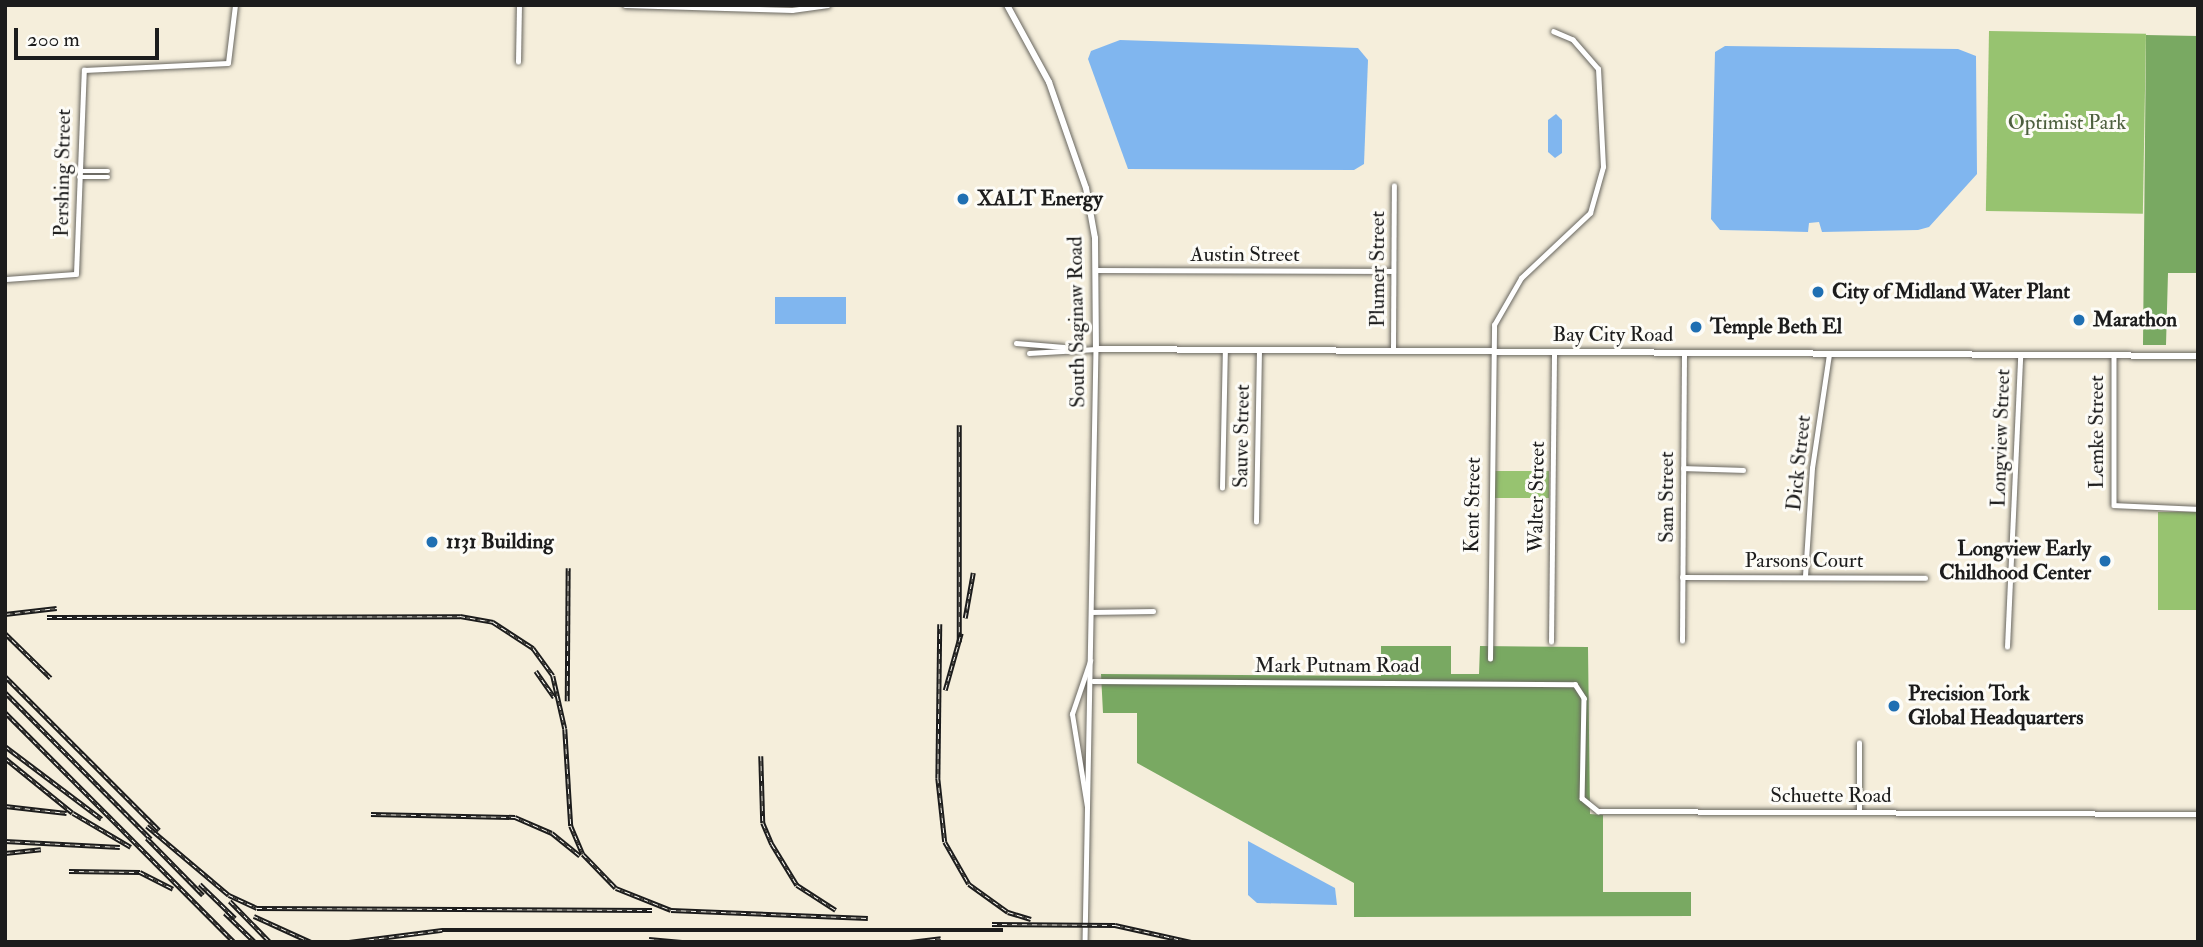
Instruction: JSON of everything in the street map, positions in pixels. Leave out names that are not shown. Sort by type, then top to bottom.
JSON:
[{"type":"main road","name":"South Saginaw Road","points":[[1007,5],[1074,144],[1091,214],[1096,270],[1096,349]]},
{"type":"main road","name":"Bay City Road","points":[[1096,349],[2198,356]]},
{"type":"street","name":"Pershing Street","points":[[5,279],[74,277],[85,70],[223,65],[232,58],[235,5]]},
{"type":"street","points":[[518,62],[519,5]]},
{"type":"street","points":[[625,5],[828,5]]},
{"type":"street","name":"Kent Street","points":[[1490,659],[1491,352],[1494,325],[1506,297],[1574,233],[1599,188],[1602,83],[1588,53],[1554,32]]},
{"type":"street","points":[[79,174],[108,174]]},
{"type":"street","name":"Plumer Street","points":[[1393,351],[1394,186]]},
{"type":"street","name":"Austin Street","points":[[1096,270],[1393,271]]},
{"type":"street","points":[[1016,343],[1072,348]]},
{"type":"street","name":"Bay City Road","points":[[1029,353],[1072,348],[1096,349]]},
{"type":"street","name":"South Saginaw Road","points":[[1085,942],[1093,681],[1096,349]]},
{"type":"street","points":[[1222,488],[1225,350]]},
{"type":"street","name":"Sauve Street","points":[[1256,522],[1259,350]]},
{"type":"street","name":"Walter Street","points":[[1551,642],[1554,352]]},
{"type":"street","name":"Sam Street","points":[[1682,641],[1684,353]]},
{"type":"street","name":"Dick Street","points":[[1805,576],[1812,468],[1829,354]]},
{"type":"street","name":"Longview Street","points":[[2007,647],[2020,356]]},
{"type":"street","name":"Lemke Street","points":[[2114,356],[2116,508],[2198,509]]},
{"type":"street","points":[[1683,468],[1743,470]]},
{"type":"street","name":"Parsons Court","points":[[1682,577],[1925,578]]},
{"type":"street","points":[[1092,612],[1153,611]]},
{"type":"street","name":"South Saginaw Road","points":[[1087,812],[1072,714],[1092,657]]},
{"type":"street","name":"Mark Putnam Road","points":[[1093,681],[1566,682],[1579,688]]},
{"type":"street","name":"Schuette Road","points":[[1579,688],[1582,798],[1590,810],[2198,814]]},
{"type":"street","points":[[1859,743],[1859,812]]},
{"type":"green space","name":"Optimist Park","points":[[1989,31],[2146,34],[2143,214],[1986,211]]},
{"type":"green space","points":[[2146,35],[2198,36],[2198,273],[2168,273],[2166,345],[2143,345]]},
{"type":"green space","points":[[1493,471],[1549,471],[1549,498],[1493,498]]},
{"type":"green space","points":[[2158,512],[2198,512],[2198,610],[2158,610]]},
{"type":"green space","points":[[1381,646],[1451,646],[1451,674],[1479,674],[1480,646],[1588,647],[1590,814],[1603,815],[1603,892],[1691,892],[1691,916],[1354,917],[1354,883],[1137,763],[1137,713],[1103,713],[1101,674],[1381,676]]},
{"type":"water","points":[[1120,40],[1358,48],[1368,60],[1364,164],[1354,170],[1128,169],[1088,59],[1091,51]]},
{"type":"water","points":[[1725,46],[1958,49],[1976,56],[1977,174],[1929,227],[1918,230],[1822,232],[1819,222],[1809,223],[1808,232],[1720,230],[1711,219],[1715,52]]},
{"type":"water","points":[[1556,114],[1562,120],[1562,153],[1555,158],[1548,152],[1548,120]]},
{"type":"water","points":[[775,297],[846,297],[846,324],[775,324]]},
{"type":"water","points":[[1248,841],[1335,888],[1337,905],[1257,903],[1248,895]]},
{"type":"railway","points":[[959,425],[959,642]]},
{"type":"railway","points":[[567,701],[568,568]]},
{"type":"railway","points":[[965,618],[973,573]]},
{"type":"railway","points":[[5,614],[57,608]]},
{"type":"railway","points":[[47,617],[460,616],[493,622],[533,648],[553,676],[565,729],[571,826],[583,854],[616,888],[671,910],[868,918]]},
{"type":"railway","points":[[940,624],[938,778],[945,842],[969,884],[1008,912],[1031,919]]},
{"type":"railway","points":[[5,633],[51,678]]},
{"type":"railway","points":[[945,690],[961,633]]},
{"type":"railway","points":[[536,671],[554,697]]},
{"type":"railway","points":[[5,676],[159,830]]},
{"type":"railway","points":[[5,692],[151,839]]},
{"type":"railway","points":[[5,712],[234,942]]},
{"type":"railway","points":[[5,746],[102,819]]},
{"type":"railway","points":[[761,756],[763,823],[772,844],[797,885],[836,910]]},
{"type":"railway","points":[[5,758],[73,813],[131,847]]},
{"type":"railway","points":[[5,806],[67,813]]},
{"type":"railway","points":[[371,814],[515,817],[552,833],[580,856]]},
{"type":"railway","points":[[147,826],[229,895],[257,908],[652,910]]},
{"type":"railway","points":[[147,838],[203,895]]},
{"type":"railway","points":[[5,841],[120,847]]},
{"type":"railway","points":[[5,853],[41,849]]},
{"type":"railway","points":[[69,871],[140,872],[173,889]]},
{"type":"railway","points":[[200,884],[235,918]]},
{"type":"railway","points":[[230,901],[270,942]]},
{"type":"railway","points":[[225,913],[255,942]]},
{"type":"railway","points":[[254,916],[311,942]]},
{"type":"railway","points":[[992,924],[1115,925],[1191,942]]},
{"type":"railway","points":[[349,942],[442,930],[1003,930]]},
{"type":"railway","points":[[910,942],[941,938]]},
{"type":"railway","points":[[649,939],[685,942]]},
{"type":"place","name":"XALT Energy","points":[[963,199]]},
{"type":"place","name":"City of Midland Water Plant","points":[[1818,292]]},
{"type":"place","name":"Marathon","points":[[2079,320]]},
{"type":"place","name":"Temple Beth El","points":[[1696,327]]},
{"type":"place","name":"1131 Building","points":[[432,542]]},
{"type":"place","name":"Longview Early Childhood Center","points":[[2105,561]]},
{"type":"place","name":"Precision Tork Global Headquarters","points":[[1894,706]]}]
